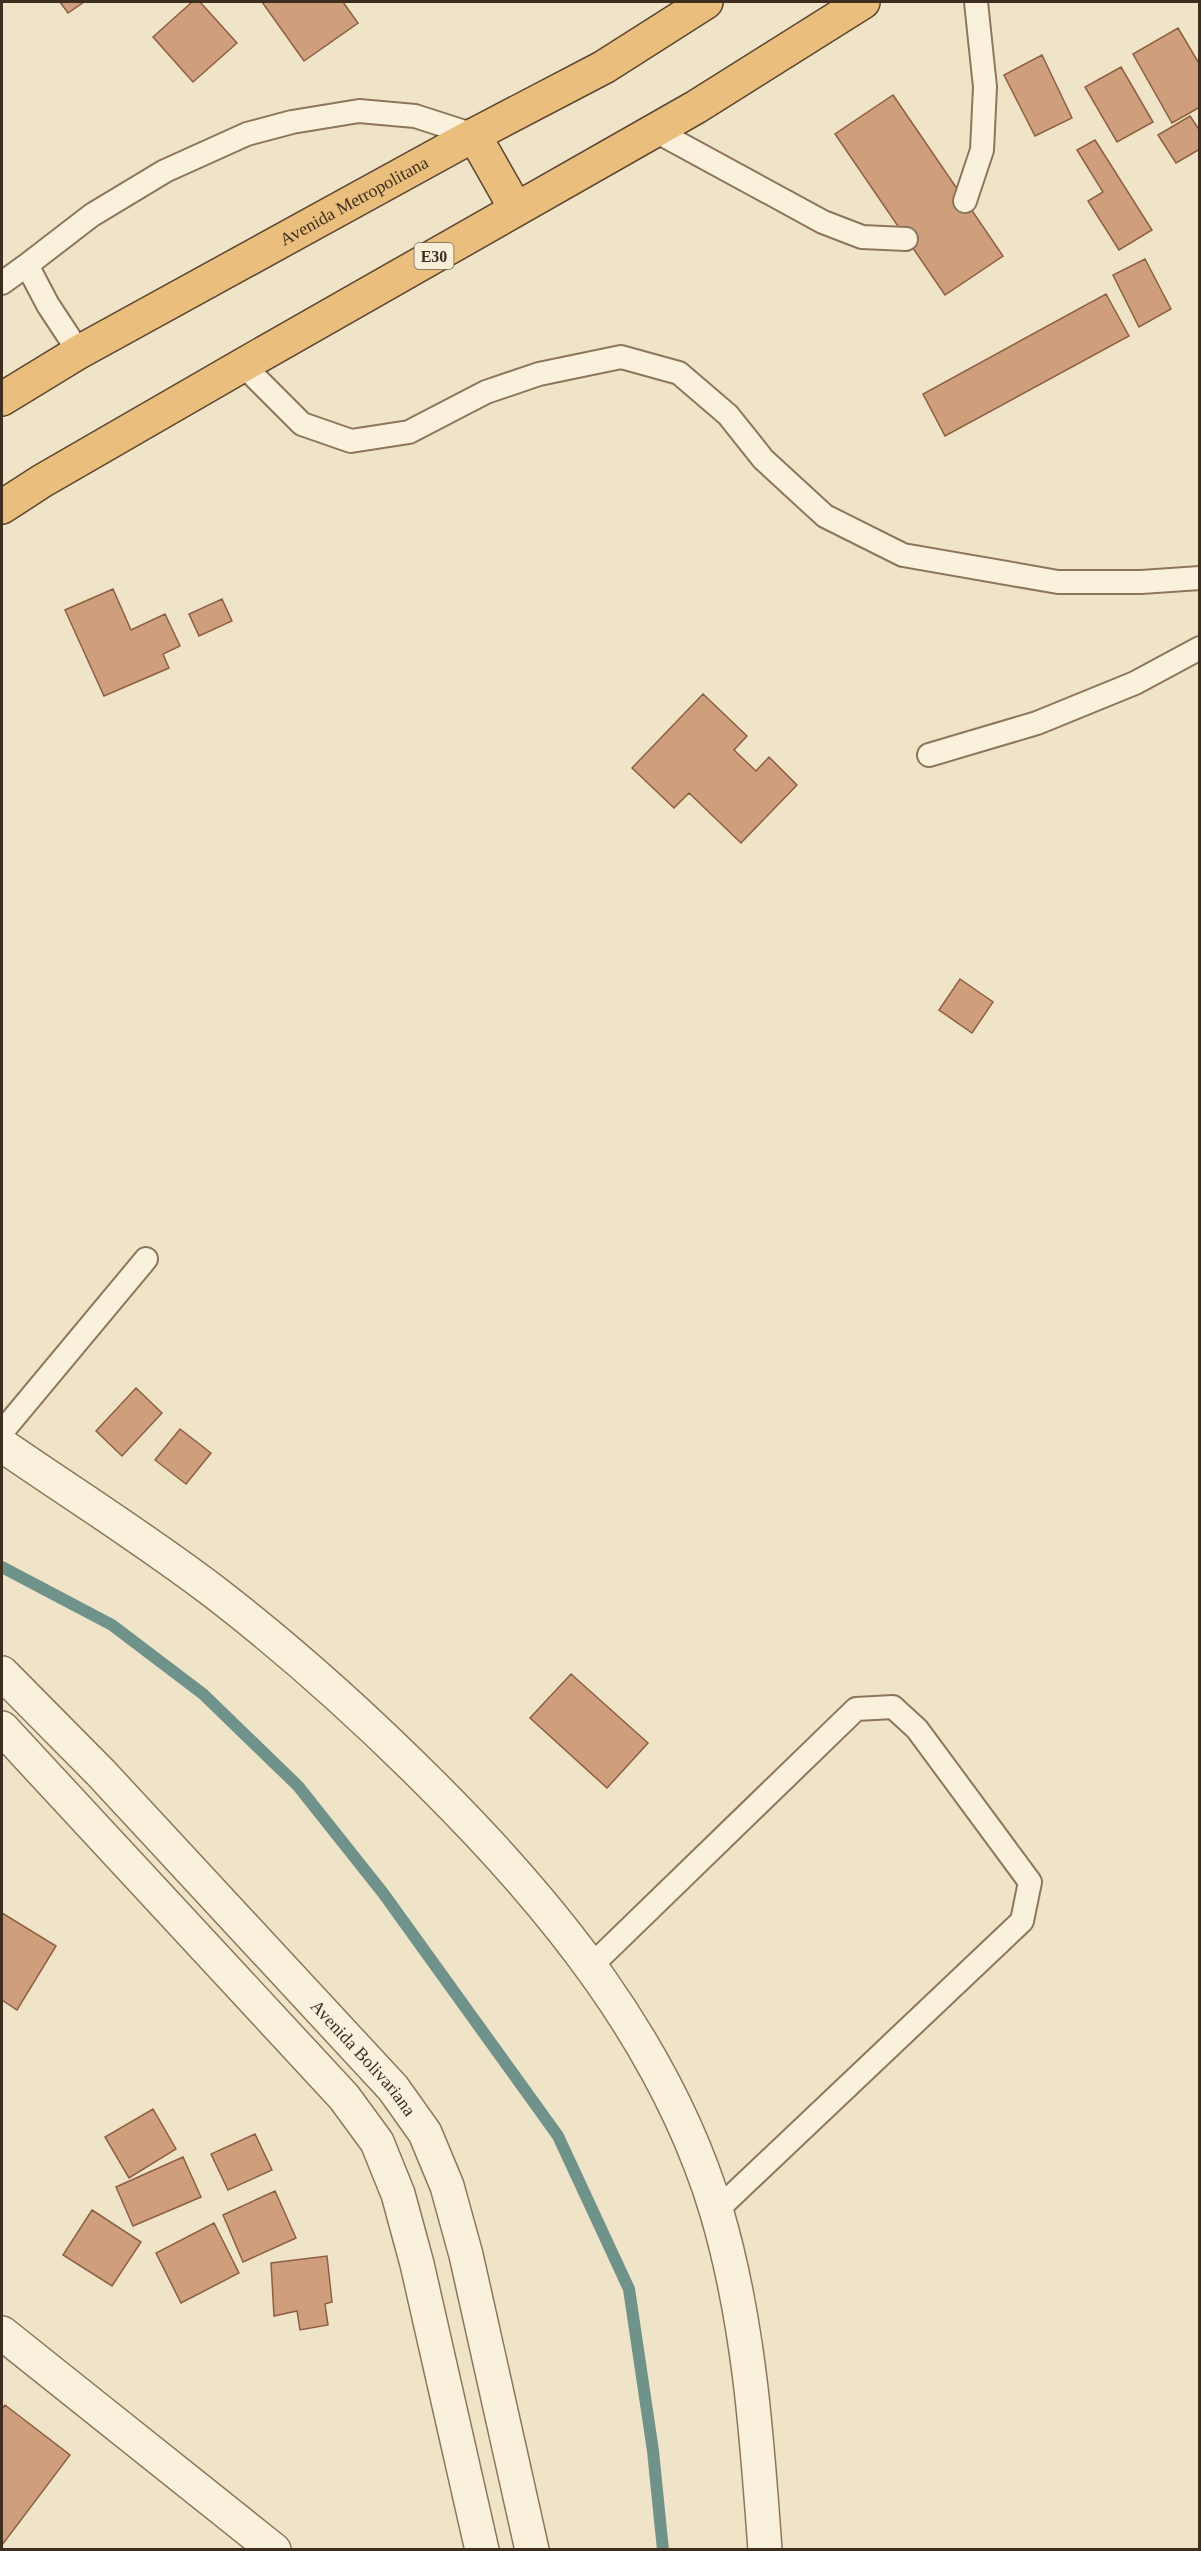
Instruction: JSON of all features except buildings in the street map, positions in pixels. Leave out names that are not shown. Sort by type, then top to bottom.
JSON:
[{"type":"highway","name":"Avenida Metropolitana","points":[[2,399],[79,352],[474,135],[604,67],[706,2]]},
{"type":"highway","name":"E30","points":[[2,507],[42,481],[243,365],[696,107],[863,2]]},
{"type":"highway","points":[[474,135],[516,209]]},
{"type":"street","points":[[2,1445],[215,1593],[328,1686],[401,1753],[466,1818],[517,1873],[591,1966],[651,2059],[687,2135],[717,2210],[732,2270],[750,2375],[765,2550]]},
{"type":"street","name":"Avenida Bolivariana","points":[[2,1673],[101,1773],[393,2088],[425,2133],[447,2186],[466,2255],[532,2550]]},
{"type":"street","points":[[2,1728],[344,2097],[377,2142],[398,2194],[417,2264],[482,2550]]},
{"type":"street","points":[[2,2333],[274,2550]]},
{"type":"lane","points":[[965,201],[982,150],[985,87],[976,2]]},
{"type":"lane","points":[[2,283],[92,214],[156,176],[247,134],[292,122],[359,111],[415,116],[474,135]]},
{"type":"lane","points":[[654,130],[823,222],[862,237],[906,239]]},
{"type":"lane","points":[[27,265],[42,295],[79,352]]},
{"type":"lane","points":[[243,365],[302,424],[351,441],[409,432],[486,392],[539,374],[621,357],[679,373],[728,415],[764,459],[825,516],[903,555],[1058,582],[1141,582],[1200,578]]},
{"type":"lane","points":[[929,755],[1037,723],[1135,683],[1200,648]]},
{"type":"lane","points":[[2,1432],[146,1259]]},
{"type":"lane","points":[[591,1966],[856,1709],[893,1707],[916,1729],[1030,1882],[1022,1921],[717,2210]]},
{"type":"waterway","points":[[2,1567],[112,1625],[203,1694],[298,1786],[383,1893],[558,2136],[629,2289],[653,2451],[663,2550]]}]
